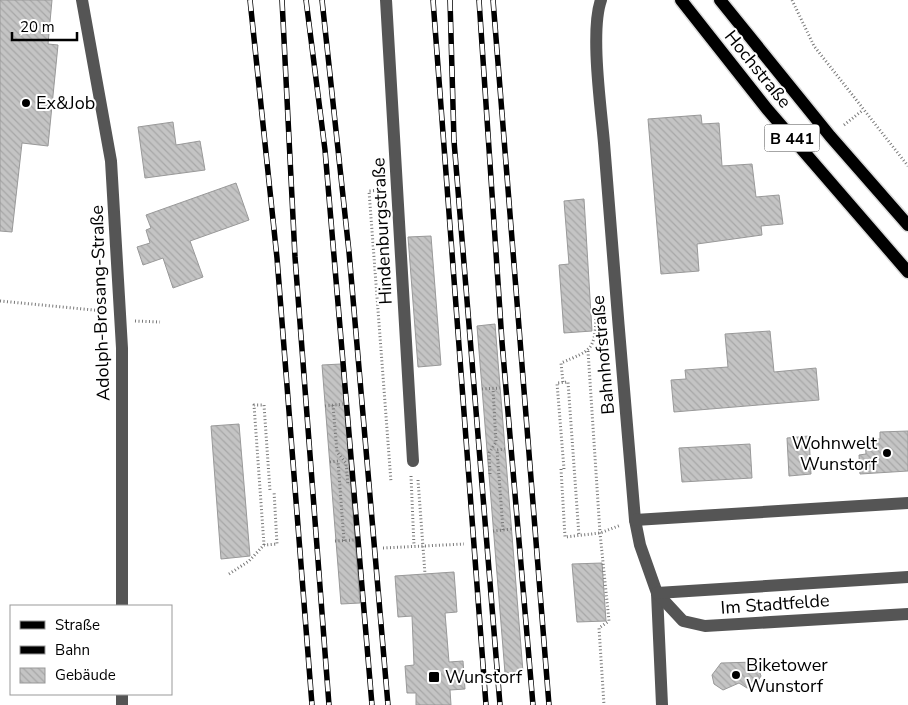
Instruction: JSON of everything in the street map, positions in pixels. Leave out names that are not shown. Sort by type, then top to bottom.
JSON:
[{"type":"main road","name":"Hochstraße","points":[[681,0],[767,109],[908,272]]},
{"type":"main road","name":"Hochstraße","points":[[720,0],[824,128],[908,225]]},
{"type":"street","name":"Adolph-Brosang-Straße","points":[[82,0],[111,161],[120,316],[122,605]]},
{"type":"street","name":"Hindenburgstraße","points":[[386,0],[413,461]]},
{"type":"street","name":"Bahnhofstraße","points":[[601,0],[598,9],[597,58],[617,314],[635,520],[640,545],[657,593],[662,705]]},
{"type":"street","points":[[635,520],[908,502]]},
{"type":"street","points":[[657,593],[908,576]]},
{"type":"street","name":"Im Stadtfelde","points":[[657,593],[683,621],[705,626],[908,614]]},
{"type":"path","points":[[792,0],[814,46],[862,110],[908,166]]},
{"type":"path","points":[[844,125],[862,110]]},
{"type":"path","points":[[369,191],[391,482]]},
{"type":"path","points":[[0,301],[160,322]]},
{"type":"path","points":[[563,382],[561,364],[588,351],[596,338],[596,316],[617,314]]},
{"type":"path","points":[[588,351],[600,533],[609,621],[599,628],[604,705]]},
{"type":"path","points":[[579,536],[568,382],[557,383],[566,537],[579,536],[600,533],[635,520]]},
{"type":"path","points":[[482,389],[500,388]]},
{"type":"path","points":[[490,474],[489,453],[496,442],[493,389]]},
{"type":"path","points":[[325,406],[344,404]]},
{"type":"path","points":[[229,574],[249,561],[264,545],[277,544],[264,405],[254,405],[264,545]]},
{"type":"path","points":[[333,405],[337,452],[346,463],[348,485]]},
{"type":"path","points":[[503,530],[497,450],[505,449]]},
{"type":"path","points":[[330,462],[338,461],[344,541]]},
{"type":"path","points":[[413,461],[410,476],[414,546]]},
{"type":"path","points":[[418,480],[426,574]]},
{"type":"path","points":[[493,531],[512,529]]},
{"type":"path","points":[[336,541],[354,540]]},
{"type":"path","points":[[383,548],[464,544]]},
{"type":"building","name":"Ex&Job","points":[[0,0],[52,0],[48,44],[58,45],[48,146],[22,143],[12,232],[0,231]]},
{"type":"building","points":[[701,115],[702,124],[719,123],[722,166],[752,164],[756,197],[779,195],[783,224],[761,226],[762,235],[697,244],[699,271],[661,274],[648,119]]},
{"type":"building","points":[[173,122],[176,145],[200,141],[205,170],[145,178],[138,127]]},
{"type":"building","points":[[236,183],[249,220],[190,241],[203,277],[173,288],[163,258],[143,265],[137,247],[150,243],[146,230],[151,228],[146,215]]},
{"type":"building","points":[[584,199],[592,331],[564,333],[559,265],[569,264],[564,201]]},
{"type":"building","points":[[431,236],[441,365],[418,367],[408,237]]},
{"type":"building","points":[[495,324],[523,672],[505,673],[477,326]]},
{"type":"building","points":[[770,331],[774,372],[816,368],[819,400],[674,412],[671,380],[686,379],[685,370],[728,367],[725,334]]},
{"type":"building","points":[[341,364],[360,603],[341,604],[322,365]]},
{"type":"building","points":[[239,424],[250,556],[221,559],[211,426]]},
{"type":"building","name":"Wohnwelt Wunstorf","points":[[908,431],[908,471],[860,474],[859,455],[866,454],[865,440],[880,439],[880,432]]},
{"type":"building","points":[[809,436],[811,474],[789,476],[787,438]]},
{"type":"building","points":[[750,444],[752,478],[682,482],[679,448]]},
{"type":"building","points":[[602,563],[606,621],[577,622],[572,564]]},
{"type":"building","points":[[454,572],[457,612],[445,613],[449,662],[463,661],[465,689],[450,690],[451,705],[416,705],[416,693],[407,693],[405,666],[414,665],[412,616],[398,617],[395,576]]},
{"type":"building","name":"Biketower Wunstorf","points":[[756,662],[761,676],[754,687],[747,688],[739,683],[723,690],[714,684],[712,675],[721,663]]},
{"type":"railway","points":[[250,0],[277,258],[312,705]]},
{"type":"railway","points":[[282,0],[295,257],[329,705]]},
{"type":"railway","points":[[306,0],[325,150],[372,705]]},
{"type":"railway","points":[[322,0],[349,252],[388,705]]},
{"type":"railway","points":[[433,0],[486,705]]},
{"type":"railway","points":[[450,0],[454,141],[500,705]]},
{"type":"railway","points":[[479,0],[502,342],[533,705]]},
{"type":"railway","points":[[493,0],[549,705]]},
{"type":"place","name":"Ex&Job","points":[[26,103]]},
{"type":"place","name":"Wohnwelt Wunstorf","points":[[887,453]]},
{"type":"place","name":"Biketower Wunstorf","points":[[736,675]]},
{"type":"place","name":"Wunstorf","points":[[434,677]]}]
